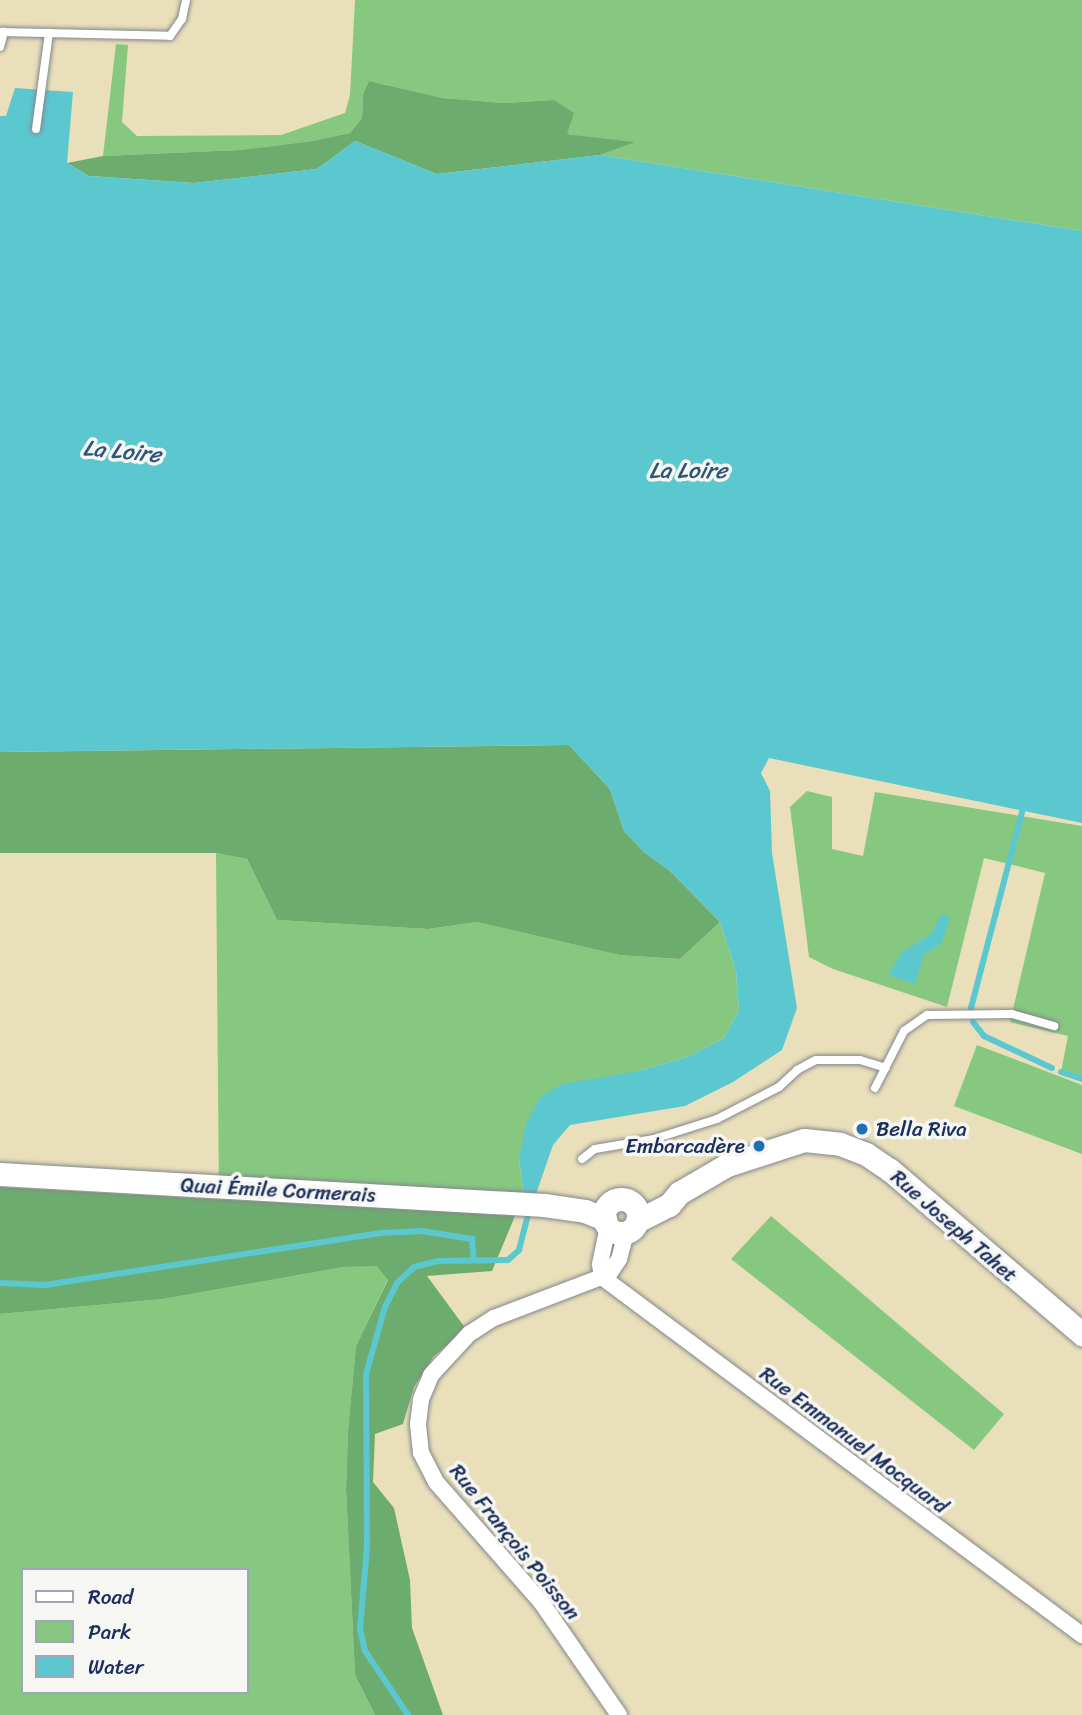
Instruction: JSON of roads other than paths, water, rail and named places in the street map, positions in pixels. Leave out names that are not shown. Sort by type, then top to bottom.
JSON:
[{"type":"street","name":"Rue Joseph Tahet","points":[[620,1217],[669,1206],[679,1193],[727,1165],[814,1139],[866,1154],[890,1170],[1082,1334]]},
{"type":"street","name":"Quai Émile Cormerais","points":[[0,1174],[550,1206],[581,1200],[620,1217]]},
{"type":"street","points":[[602,1277],[602,1248],[620,1217]]},
{"type":"street","name":"Rue Emmanuel Mocquard","points":[[602,1277],[1082,1635]]},
{"type":"street","name":"Rue François Poisson","points":[[602,1277],[494,1318],[469,1334],[438,1365],[425,1386],[419,1411],[418,1437],[421,1453],[436,1482],[541,1602],[619,1715]]},
{"type":"lane","points":[[0,47],[2,32],[170,36],[182,19],[186,0]]},
{"type":"lane","points":[[36,129],[49,33]]},
{"type":"lane","points":[[875,1088],[904,1031],[927,1015],[1012,1014],[1054,1026]]},
{"type":"lane","points":[[582,1158],[595,1149],[654,1139],[717,1119],[771,1092],[797,1070],[816,1060],[860,1060],[886,1068]]},
{"type":"water","name":"La Loire","points":[[15,88],[73,92],[67,163],[89,176],[194,183],[317,169],[355,141],[437,174],[600,155],[1082,231],[1082,823],[769,758],[761,773],[770,791],[772,853],[797,1008],[782,1050],[733,1082],[685,1106],[570,1125],[553,1145],[536,1194],[524,1194],[519,1159],[526,1124],[540,1097],[562,1084],[639,1071],[690,1056],[724,1038],[739,1010],[736,970],[720,922],[670,871],[644,852],[624,831],[610,789],[569,745],[0,752],[0,116],[6,116]]},
{"type":"water","points":[[942,913],[950,919],[941,944],[924,954],[915,984],[889,975],[901,953],[931,934]]},
{"type":"waterway","points":[[971,1008],[1024,804]]},
{"type":"waterway","points":[[973,1022],[984,1036],[1052,1068]]},
{"type":"waterway","points":[[1061,1072],[1082,1079]]},
{"type":"waterway","points":[[408,1715],[365,1651],[360,1630],[367,1546],[366,1374],[385,1307],[397,1283],[414,1267],[438,1261],[508,1260],[519,1250],[530,1207]]},
{"type":"waterway","points":[[0,1283],[45,1285],[381,1233],[422,1231],[472,1239],[474,1260]]},
{"type":"place","name":"Bella Riva","points":[[862,1129]]},
{"type":"place","name":"Embarcadère","points":[[759,1146]]}]
